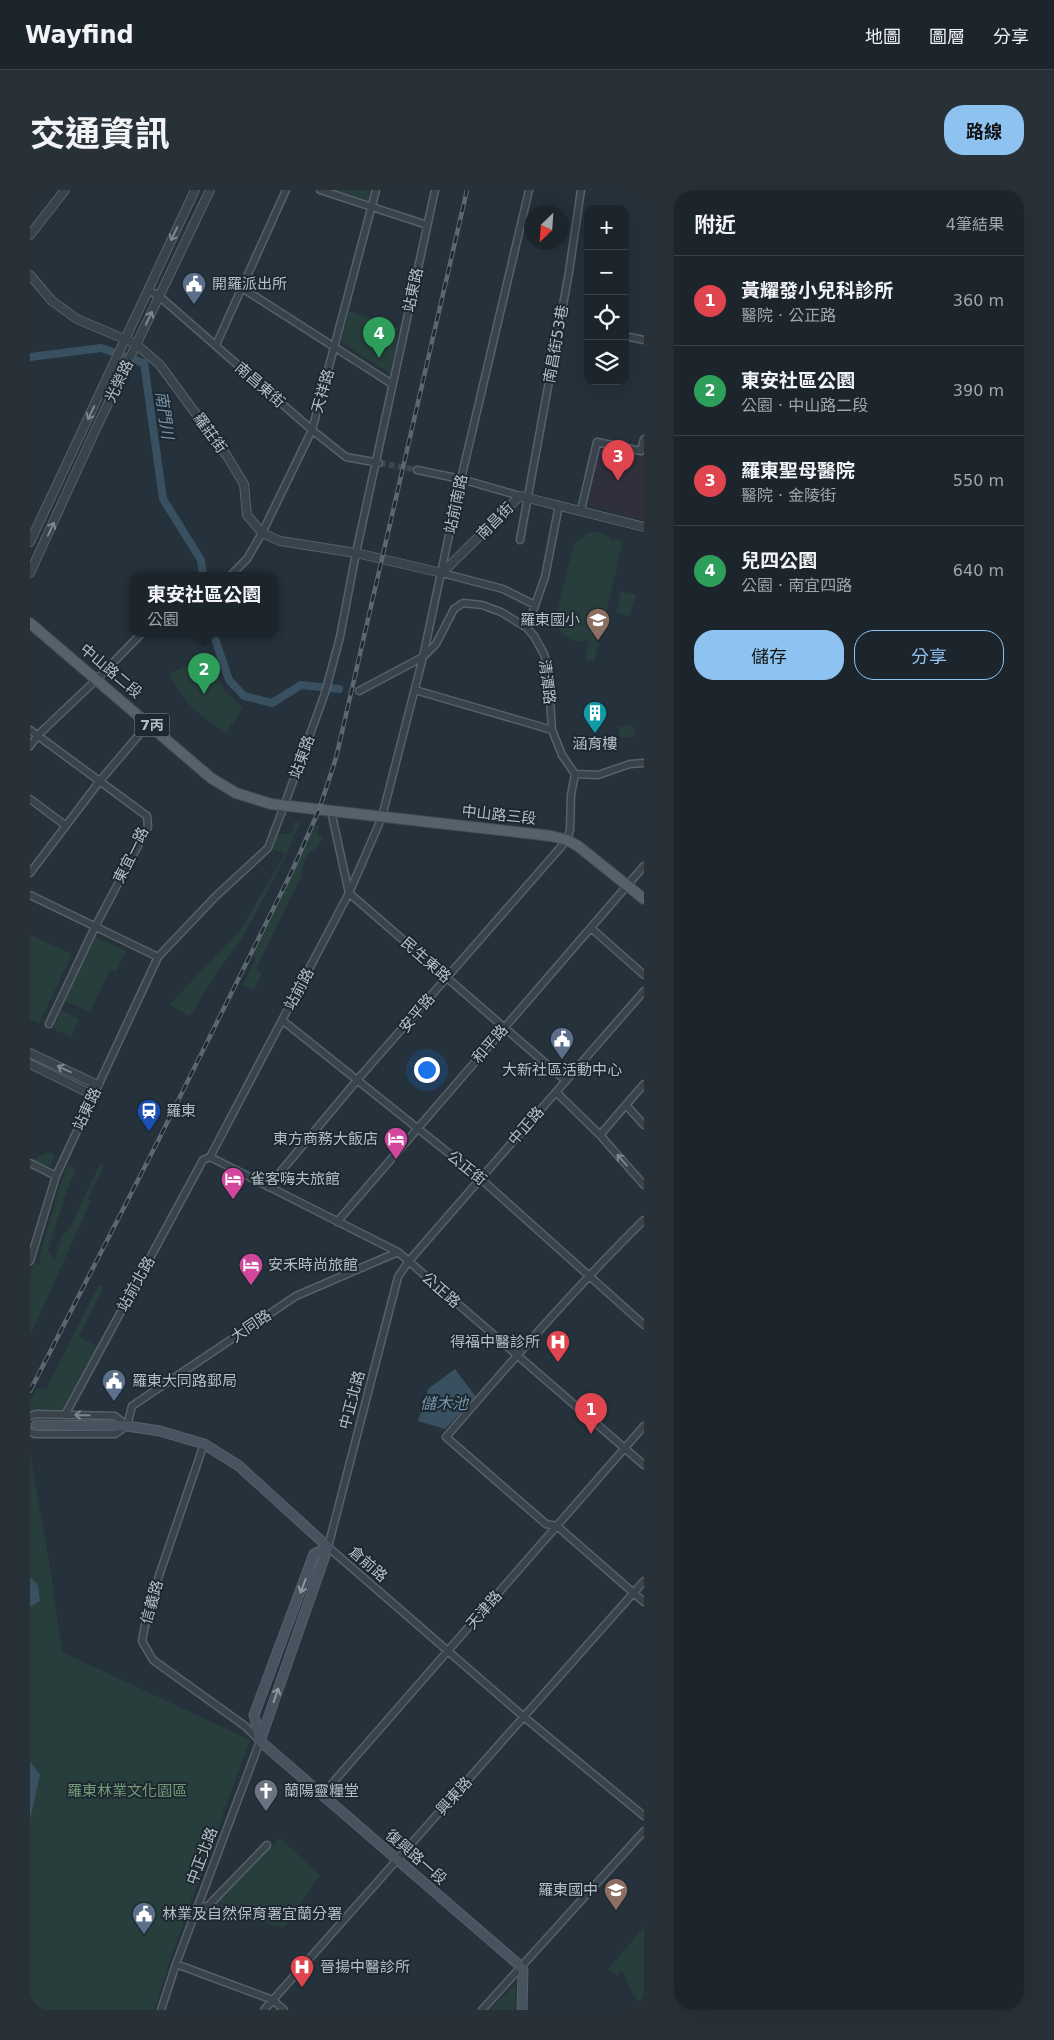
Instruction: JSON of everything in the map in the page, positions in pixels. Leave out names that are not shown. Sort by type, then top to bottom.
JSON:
[{"type":"main road","name":"中山路二段","points":[[30,623],[223,787],[257,801],[331,811]]},
{"type":"main road","name":"中山路三段","points":[[331,811],[544,835],[566,840],[578,846],[644,899]]},
{"type":"main road","name":"倉前路","points":[[33,1428],[127,1426],[160,1431],[204,1444],[239,1466],[328,1547]]},
{"type":"main road","name":"中正北路","points":[[260,1741],[328,1547]]},
{"type":"main road","points":[[260,1741],[254,1715],[314,1554],[328,1547]]},
{"type":"main road","name":"復興路一段","points":[[260,1741],[521,1967]]},
{"type":"main road","points":[[521,1967],[523,1976],[522,2010]]},
{"type":"street","points":[[30,236],[65,190]]},
{"type":"street","name":"光榮路","points":[[30,542],[195,190]]},
{"type":"street","name":"光榮路","points":[[30,573],[158,296],[210,190]]},
{"type":"street","points":[[216,345],[286,190]]},
{"type":"street","points":[[320,190],[427,225]]},
{"type":"street","name":"天祥路","points":[[234,572],[247,559],[262,534],[312,430],[376,190]]},
{"type":"street","name":"站東路","points":[[30,1262],[32,1248],[56,1176],[158,957],[216,896],[268,848],[284,806],[325,693],[340,637],[356,553],[378,463],[392,384],[435,190]]},
{"type":"street","name":"站前南路","points":[[382,817],[423,657],[461,479],[529,190]]},
{"type":"street","name":"南昌街53巷","points":[[520,540],[569,272],[581,190]]},
{"type":"street","name":"羅莊街","points":[[30,275],[52,301],[77,319],[125,341],[136,344],[160,364],[227,456],[244,484],[247,516],[262,534]]},
{"type":"street","points":[[242,288],[392,384]]},
{"type":"street","name":"南昌東街","points":[[148,290],[158,296],[312,430],[346,457],[378,463]]},
{"type":"street","points":[[629,337],[644,340]]},
{"type":"street","points":[[581,510],[597,442],[641,451],[644,439]]},
{"type":"street","points":[[417,470],[461,479],[520,496]]},
{"type":"street","name":"南昌街","points":[[442,573],[520,496],[644,527]]},
{"type":"street","points":[[527,628],[545,577],[559,505]]},
{"type":"street","points":[[262,534],[280,541],[356,553],[442,573],[503,589],[535,605]]},
{"type":"street","name":"清潭路","points":[[423,657],[436,644],[454,609],[463,603],[482,605],[501,612],[527,628],[534,636],[544,654],[546,662],[552,730],[562,756],[575,774]]},
{"type":"street","points":[[30,746],[38,735],[138,637]]},
{"type":"street","points":[[358,691],[423,657]]},
{"type":"street","points":[[415,690],[552,730]]},
{"type":"street","points":[[30,873],[99,782],[149,723]]},
{"type":"street","name":"東宜一路","points":[[30,730],[147,816],[148,827],[94,927],[49,1024]]},
{"type":"street","points":[[566,840],[570,830],[571,795],[575,774],[598,775],[630,764],[644,763]]},
{"type":"street","points":[[30,799],[65,825]]},
{"type":"street","points":[[331,811],[349,893]]},
{"type":"street","name":"站前路","points":[[210,1157],[349,893],[382,817]]},
{"type":"street","name":"安平路","points":[[268,1187],[358,1079],[566,840]]},
{"type":"street","name":"和平路","points":[[337,1222],[644,866]]},
{"type":"street","name":"民生東路","points":[[349,893],[566,1081]]},
{"type":"street","points":[[30,895],[158,957]]},
{"type":"street","points":[[591,928],[644,975]]},
{"type":"street","name":"中正路","points":[[408,1262],[644,991]]},
{"type":"street","name":"公正街","points":[[282,1020],[481,1179],[644,1325]]},
{"type":"street","points":[[30,1053],[98,1085]]},
{"type":"street","points":[[30,1064],[94,1095]]},
{"type":"street","points":[[600,1135],[644,1084]]},
{"type":"street","points":[[556,1092],[600,1135],[644,1185]]},
{"type":"street","points":[[626,1105],[644,1126]]},
{"type":"street","name":"公正路","points":[[210,1157],[398,1252],[644,1465]]},
{"type":"street","name":"站前北路","points":[[65,1415],[202,1160],[210,1157]]},
{"type":"street","points":[[30,1164],[56,1176]]},
{"type":"street","points":[[644,1220],[589,1276],[446,1437],[546,1524],[557,1526],[644,1602]]},
{"type":"street","name":"大同路","points":[[127,1426],[132,1406],[296,1296],[398,1252]]},
{"type":"street","name":"中正北路","points":[[328,1547],[398,1277],[408,1262]]},
{"type":"street","points":[[30,1416],[36,1414],[115,1416],[127,1426]]},
{"type":"street","name":"天津路","points":[[323,1794],[644,1426]]},
{"type":"street","name":"信義路","points":[[204,1444],[149,1605],[142,1641],[153,1660],[203,1698],[245,1726],[260,1741]]},
{"type":"street","name":"倉前路","points":[[328,1547],[524,1717],[644,1816]]},
{"type":"street","name":"興東路","points":[[264,2010],[644,1582]]},
{"type":"street","name":"中正北路","points":[[161,2010],[176,1964],[260,1741]]},
{"type":"street","points":[[482,2010],[644,1831]]},
{"type":"street","points":[[197,1907],[208,1906],[266,1845]]},
{"type":"street","points":[[176,1964],[273,2000],[284,2010]]},
{"type":"shaded area","points":[[600,446],[642,456],[644,448],[644,521],[588,505]]},
{"type":"green space","points":[[332,190],[372,190],[368,203]]},
{"type":"green space","points":[[349,311],[399,328],[390,374],[341,342]]},
{"type":"green space","points":[[598,532],[609,537],[614,542],[615,539],[623,542],[594,662],[585,660],[589,640],[577,641],[566,637],[559,629],[556,617],[574,544],[588,533]]},
{"type":"green space","points":[[621,591],[636,595],[630,616],[616,612]]},
{"type":"green space","points":[[208,656],[224,690],[243,708],[226,733],[207,720],[187,702],[169,674]]},
{"type":"green space","points":[[633,725],[635,736],[620,738],[618,727]]},
{"type":"green space","points":[[294,822],[300,823],[287,854],[244,935],[208,986],[190,1016],[170,1005],[241,929],[285,854],[273,849],[278,834],[291,834]]},
{"type":"green space","points":[[320,825],[317,833],[323,838],[313,851],[309,852],[300,873],[302,875],[256,969],[262,973],[254,990],[243,985],[256,958],[253,956],[314,828]]},
{"type":"green space","points":[[30,935],[72,954],[39,1024],[30,1019]]},
{"type":"green space","points":[[98,938],[126,951],[116,972],[110,969],[90,1012],[65,1001],[94,939]]},
{"type":"green space","points":[[61,1010],[79,1019],[71,1037],[53,1029]]},
{"type":"green space","points":[[48,1152],[55,1155],[50,1166],[33,1160]]},
{"type":"green space","points":[[100,1164],[104,1166],[87,1199],[91,1201],[30,1336],[30,1277],[34,1263],[40,1264],[41,1262],[39,1257],[62,1179],[68,1165],[76,1169],[48,1250],[54,1260],[63,1233],[70,1228]]},
{"type":"green space","points":[[99,1285],[103,1287],[79,1336],[97,1346],[64,1411],[30,1412],[30,1400],[38,1388],[46,1389]]},
{"type":"green space","name":"羅東林業文化園區","points":[[30,1453],[51,1574],[62,1652],[250,1740],[170,1960],[155,2010],[30,2010]]},
{"type":"green space","points":[[280,1838],[320,1875],[284,1928],[211,1908]]},
{"type":"green space","points":[[644,1927],[644,2006],[633,1995],[622,1970],[617,1976],[608,1969]]},
{"type":"green space","points":[[516,1983],[515,2010],[490,2010]]},
{"type":"water","name":"儲木池","points":[[455,1369],[476,1397],[445,1429],[418,1421],[428,1389]]},
{"type":"water","points":[[30,1577],[38,1585],[40,1601],[30,1607]]},
{"type":"water","points":[[30,1761],[40,1775],[30,1820]]},
{"type":"waterway","name":"南門川","points":[[30,357],[101,348],[144,363],[163,499],[201,560],[203,572]]},
{"type":"waterway","name":"南門川","points":[[214,637],[229,680],[244,696],[272,703],[301,685],[339,689]]},
{"type":"tunnel","points":[[380,463],[417,470]]},
{"type":"railway","points":[[30,1391],[159,1139],[292,871],[319,810],[336,758],[467,190]]},
{"type":"place","name":"開羅派出所","points":[[194,305]]},
{"type":"place","name":"兒四公園","points":[[379,358]]},
{"type":"place","name":"羅東聖母醫院","points":[[618,481]]},
{"type":"place","name":"羅東國小","points":[[598,641]]},
{"type":"place","name":"東安社區公園","points":[[204,694]]},
{"type":"place","name":"涵育樓","points":[[595,734]]},
{"type":"place","name":"大新社區活動中心","points":[[562,1060]]},
{"type":"place","name":"羅東","points":[[149,1132]]},
{"type":"place","name":"東方商務大飯店","points":[[396,1160]]},
{"type":"place","name":"雀客嗨夫旅館","points":[[233,1200]]},
{"type":"place","name":"安禾時尚旅館","points":[[251,1286]]},
{"type":"place","name":"得福中醫診所","points":[[558,1363]]},
{"type":"place","name":"羅東大同路郵局","points":[[114,1402]]},
{"type":"place","name":"黃耀發小兒科診所","points":[[591,1434]]},
{"type":"place","name":"蘭陽靈糧堂","points":[[266,1812]]},
{"type":"place","name":"羅東國中","points":[[616,1911]]},
{"type":"place","name":"林業及自然保育署宜蘭分署","points":[[144,1935]]},
{"type":"place","name":"晉揚中醫診所","points":[[302,1988]]}]
